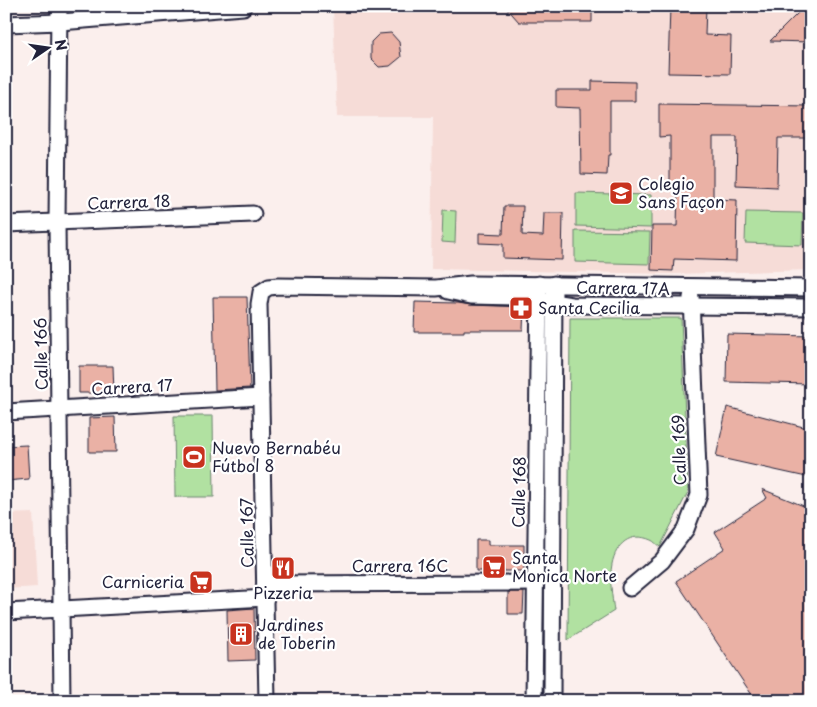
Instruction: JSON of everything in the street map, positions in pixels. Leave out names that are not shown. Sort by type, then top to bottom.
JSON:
[{"type":"street","name":"Calle 166","points":[[60,6],[58,222],[62,701]]},
{"type":"street","points":[[6,24],[60,22],[243,6]]},
{"type":"street","name":"Carrera 18","points":[[6,224],[253,214]]},
{"type":"street","name":"Carrera 17A","points":[[278,286],[436,288],[471,284],[554,284],[811,288]]},
{"type":"street","name":"Calle 168","points":[[534,701],[539,284]]},
{"type":"street","name":"Calle 168","points":[[552,701],[554,284]]},
{"type":"street","name":"Calle 167","points":[[267,701],[259,304],[261,292],[268,287],[278,286]]},
{"type":"street","name":"Calle 169","points":[[630,588],[662,561],[686,529],[699,495],[691,286]]},
{"type":"street","name":"Carrera 17A","points":[[436,288],[471,296],[518,297],[572,305],[811,307]]},
{"type":"street","name":"Carrera 17","points":[[6,412],[261,397]]},
{"type":"street","name":"Carrera 16C","points":[[6,612],[266,591],[536,583]]},
{"type":"shaded area","name":"Colegio Sans Façon","points":[[333,6],[811,6],[811,270],[673,274],[431,269],[433,117],[337,117]]},
{"type":"shaded area","points":[[33,513],[37,587],[6,589],[6,514]]},
{"type":"green space","points":[[576,193],[651,195],[651,228],[576,226]]},
{"type":"green space","points":[[443,210],[456,211],[455,243],[442,242]]},
{"type":"green space","points":[[746,212],[803,213],[802,245],[745,243]]},
{"type":"green space","points":[[575,231],[650,232],[649,264],[575,262]]},
{"type":"green space","points":[[570,318],[681,318],[688,492],[660,547],[651,540],[637,537],[630,538],[621,545],[614,557],[611,570],[614,611],[568,640]]},
{"type":"green space","name":"Nuevo Bernabéu Fútbol 8","points":[[174,416],[213,416],[214,497],[175,497]]},
{"type":"building","points":[[505,6],[592,6],[592,22],[519,22]]},
{"type":"building","points":[[670,6],[706,6],[705,35],[731,36],[730,74],[668,73]]},
{"type":"building","points":[[799,6],[811,6],[811,42],[770,41],[799,12]]},
{"type":"building","points":[[391,33],[399,42],[401,57],[390,66],[379,67],[371,59],[371,42],[379,34]]},
{"type":"building","points":[[592,81],[635,82],[635,101],[610,101],[610,155],[608,155],[607,175],[581,174],[580,108],[556,107],[556,90],[592,90]]},
{"type":"building","points":[[659,104],[811,106],[811,138],[778,138],[777,187],[736,185],[737,137],[713,137],[713,199],[737,200],[736,261],[674,259],[673,271],[651,270],[652,226],[677,226],[678,187],[670,187],[670,136],[659,137]]},
{"type":"building","points":[[504,206],[523,206],[522,235],[543,236],[544,213],[563,213],[562,260],[503,258],[503,244],[479,243],[479,233],[503,234]]},
{"type":"building","points":[[213,297],[247,297],[250,388],[215,390]]},
{"type":"building","points":[[415,302],[524,307],[523,330],[414,332]]},
{"type":"building","points":[[727,334],[811,336],[811,384],[726,382]]},
{"type":"building","points":[[79,366],[113,366],[114,393],[79,393]]},
{"type":"building","points":[[727,407],[811,429],[811,478],[716,457]]},
{"type":"building","points":[[115,417],[116,452],[89,452],[89,418]]},
{"type":"building","points":[[27,445],[29,479],[6,481],[6,446]]},
{"type":"building","points":[[762,489],[811,509],[811,692],[798,701],[756,701],[676,581],[725,548],[715,532],[767,498]]},
{"type":"building","points":[[476,540],[488,540],[488,545],[524,545],[524,571],[476,571]]},
{"type":"building","points":[[508,592],[524,592],[523,614],[508,614]]},
{"type":"building","name":"Jardines de Toberin","points":[[254,608],[255,660],[228,661],[227,610]]},
{"type":"place","name":"Colegio Sans Façon","points":[[621,193]]},
{"type":"place","name":"Santa Cecilia","points":[[521,308]]},
{"type":"place","name":"Nuevo Bernabéu Fútbol 8","points":[[194,457]]},
{"type":"place","name":"Santa Monica Norte","points":[[494,567]]},
{"type":"place","name":"Pizzeria","points":[[283,568]]},
{"type":"place","name":"Carniceria","points":[[201,582]]},
{"type":"place","name":"Jardines de Toberin","points":[[241,634]]}]
